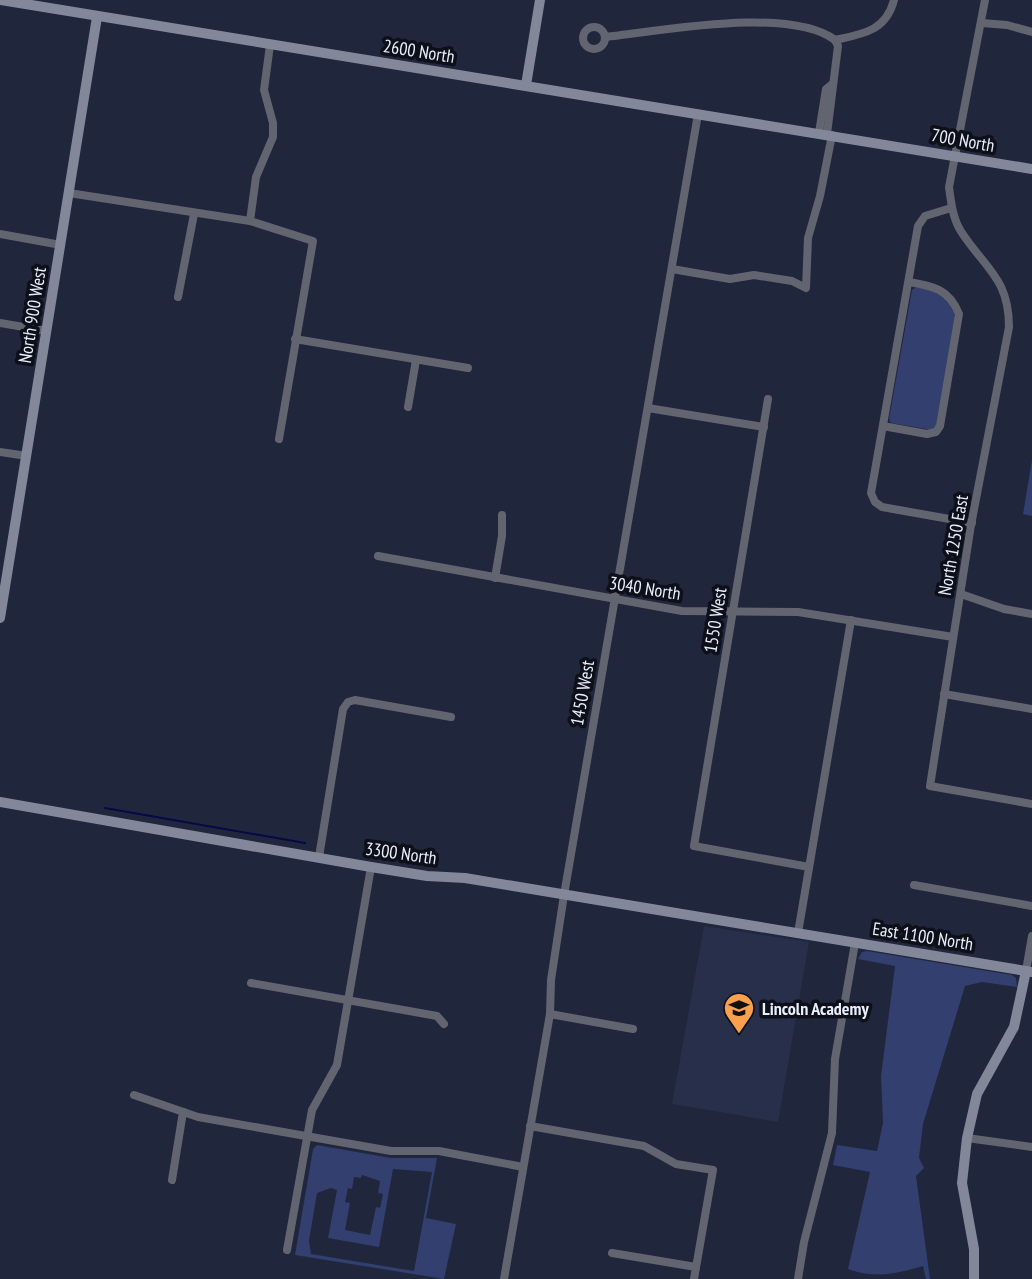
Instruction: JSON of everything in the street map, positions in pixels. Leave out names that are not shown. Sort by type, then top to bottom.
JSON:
[{"type":"street","name":"2600 North","points":[[1,0],[34,3],[97,17],[826,134]]},
{"type":"street","points":[[526,85],[540,0]]},
{"type":"street","points":[[835,40],[865,34],[882,25],[891,13],[894,0]]},
{"type":"street","points":[[972,523],[882,507],[875,502],[872,493],[918,226],[925,216],[951,208],[951,168],[957,156],[985,0]]},
{"type":"street","name":"North 900 West","points":[[0,618],[97,17]]},
{"type":"street","points":[[605,37],[743,22],[818,30],[835,40],[838,46],[831,85],[826,89],[826,134],[820,197],[808,237],[806,288],[792,281],[754,275],[730,279],[672,269]]},
{"type":"street","points":[[982,23],[1007,25],[1032,32]]},
{"type":"street","points":[[250,221],[256,177],[273,136],[274,123],[264,90],[270,45]]},
{"type":"street","name":"1450 West","points":[[503,1279],[550,1014],[551,980],[564,895],[698,114]]},
{"type":"street","name":"700 North","points":[[826,134],[1032,169]]},
{"type":"street","points":[[69,193],[250,221],[313,242],[279,439]]},
{"type":"street","name":"North 1250 East","points":[[951,208],[961,233],[1000,280],[1010,310],[972,523],[930,786],[1032,804]]},
{"type":"street","points":[[178,297],[194,214]]},
{"type":"street","points":[[0,234],[61,245]]},
{"type":"street","points":[[883,426],[926,434],[936,432],[940,426],[959,314],[953,299],[937,287],[909,282]]},
{"type":"street","points":[[0,323],[47,331]]},
{"type":"street","points":[[295,339],[468,368]]},
{"type":"street","points":[[408,407],[416,360]]},
{"type":"street","name":"1550 West","points":[[768,399],[694,846],[809,867]]},
{"type":"street","points":[[648,408],[764,427]]},
{"type":"street","points":[[0,452],[27,456]]},
{"type":"street","points":[[495,578],[502,536],[502,515]]},
{"type":"street","name":"3040 North","points":[[377,556],[682,611],[798,612],[953,637]]},
{"type":"street","points":[[961,594],[1004,609],[1032,614]]},
{"type":"street","points":[[803,934],[809,867],[850,620]]},
{"type":"street","points":[[944,694],[1032,709]]},
{"type":"street","points":[[319,857],[343,709],[348,702],[355,700],[452,717]]},
{"type":"street","name":"3300 North","points":[[0,802],[371,867],[427,876],[464,878],[803,934]]},
{"type":"street","points":[[287,1250],[312,1110],[337,1065],[371,867]]},
{"type":"street","points":[[914,885],[1032,906]]},
{"type":"street","name":"East 1100 North","points":[[803,934],[1029,971]]},
{"type":"street","points":[[974,1279],[974,1249],[962,1183],[967,1138],[977,1094],[1016,1020],[1029,971],[1032,936]]},
{"type":"street","points":[[799,1279],[804,1242],[832,1133],[835,1059],[855,943]]},
{"type":"street","points":[[251,983],[437,1016],[444,1024]]},
{"type":"street","points":[[550,1014],[633,1028]]},
{"type":"street","points":[[134,1095],[183,1112],[307,1136],[391,1151],[439,1151],[523,1167]]},
{"type":"street","points":[[172,1180],[183,1112]]},
{"type":"street","points":[[530,1126],[644,1146],[676,1164],[713,1170],[694,1279]]},
{"type":"street","points":[[967,1138],[1032,1147]]},
{"type":"street","points":[[612,1253],[696,1267]]},
{"type":"shaded area","points":[[916,287],[940,295],[955,315],[937,426],[932,430],[891,423],[889,419],[912,290]]},
{"type":"shaded area","points":[[1032,460],[1032,516],[1023,514]]},
{"type":"shaded area","name":"Lincoln Academy","points":[[704,926],[809,942],[778,1122],[672,1104]]},
{"type":"shaded area","points":[[862,952],[1012,975],[1016,978],[1017,987],[982,982],[965,986],[923,1124],[919,1158],[924,1168],[916,1176],[930,1279],[926,1279],[923,1266],[885,1274],[867,1274],[848,1269],[870,1172],[833,1165],[837,1145],[877,1151],[883,1123],[881,1076],[895,966],[858,959]]},
{"type":"shaded area","points":[[317,1145],[391,1158],[437,1158],[426,1218],[456,1224],[444,1279],[295,1255],[313,1149]],"holes":[[[393,1169],[432,1172],[414,1271],[311,1254],[309,1241],[317,1193],[331,1188],[337,1190],[328,1238],[379,1247]],[[362,1175],[380,1181],[378,1193],[383,1194],[380,1208],[376,1207],[370,1235],[345,1230],[350,1203],[345,1202],[348,1188],[352,1189],[354,1177],[361,1178]]]},
{"type":"waterway","points":[[105,808],[305,843]]},
{"type":"place","name":"Lincoln Academy","points":[[739,1035]]}]
